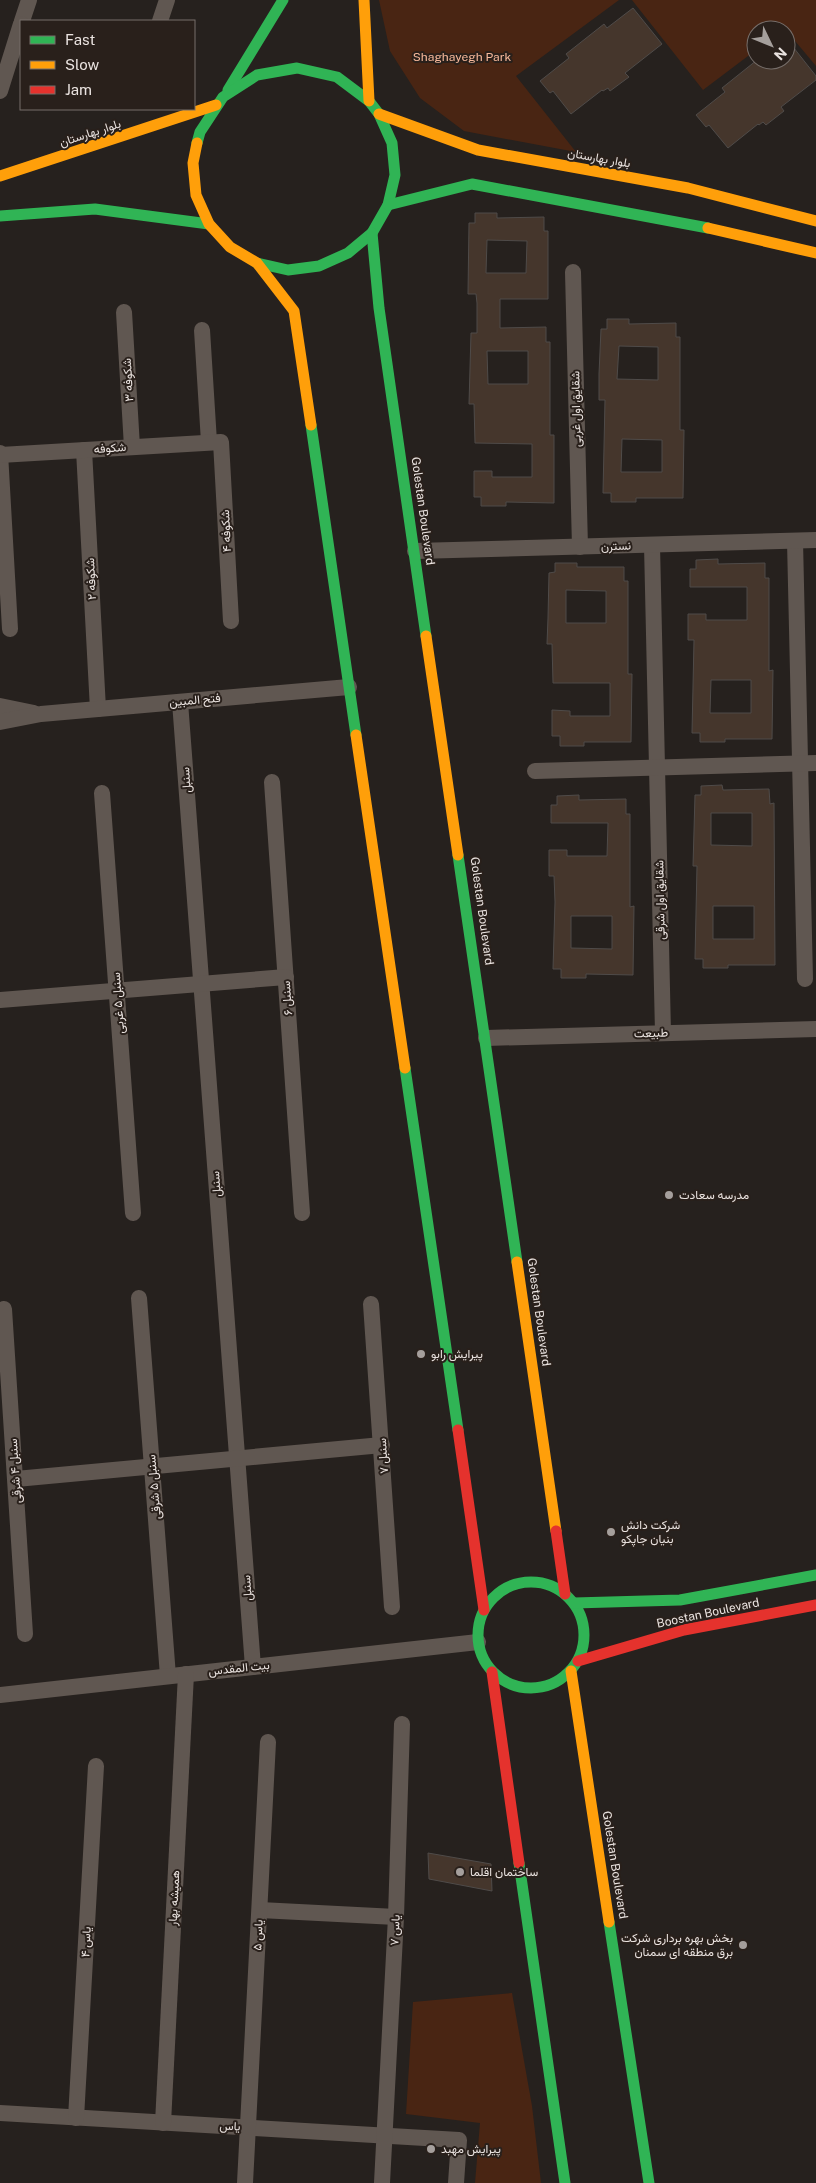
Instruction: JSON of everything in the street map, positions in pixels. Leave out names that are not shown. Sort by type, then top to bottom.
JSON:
[{"type":"main road","points":[[220,101],[257,75],[297,68],[337,77],[369,101],[379,114],[392,143],[395,174],[388,205],[372,233],[348,254],[320,266],[288,270],[257,263],[230,247],[209,224],[196,195],[193,163],[200,132],[283,0]]},
{"type":"main road","points":[[364,0],[369,101]]},
{"type":"main road","name":"بلوار بهارستان","points":[[195,110],[220,101]]},
{"type":"main road","name":"بلوار بهارستان","points":[[0,176],[88,148],[195,110]]},
{"type":"main road","name":"بلوار بهارستان","points":[[379,114],[478,150],[688,188],[816,221]]},
{"type":"main road","points":[[388,205],[472,184],[680,221],[816,253]]},
{"type":"main road","points":[[0,216],[95,209],[209,224]]},
{"type":"main road","name":"Golestan Boulevard","points":[[372,233],[379,308],[566,1594]]},
{"type":"main road","points":[[257,263],[294,311],[484,1610]]},
{"type":"main road","name":"Boostan Boulevard","points":[[574,1603],[680,1600],[816,1575]]},
{"type":"main road","points":[[530,1582],[549,1585],[566,1594],[582,1616],[584,1631],[584,1646],[571,1671],[557,1682],[541,1688],[523,1688],[506,1683],[492,1672],[483,1658],[478,1642],[479,1626],[484,1610],[496,1595],[512,1585],[530,1582]]},
{"type":"main road","name":"Boostan Boulevard","points":[[578,1660],[684,1630],[816,1605]]},
{"type":"main road","name":"Golestan Boulevard","points":[[571,1671],[649,2183]]},
{"type":"main road","points":[[492,1672],[564,2183]]},
{"type":"street","points":[[23,20],[29,0]]},
{"type":"street","points":[[160,20],[167,0]]},
{"type":"street","points":[[0,92],[20,29]]},
{"type":"street","name":"شقایق اول غربی","points":[[573,272],[580,547]]},
{"type":"street","name":"شکوفه ۳","points":[[124,312],[132,447]]},
{"type":"street","name":"شکوفه ۴","points":[[202,330],[215,442],[231,621]]},
{"type":"street","name":"شکوفه","points":[[0,454],[215,442]]},
{"type":"street","name":"شکوفه ۲","points":[[84,450],[98,709]]},
{"type":"street","points":[[0,454],[10,629]]},
{"type":"street","name":"نسترن","points":[[415,551],[816,540]]},
{"type":"street","points":[[795,541],[808,763],[805,979]]},
{"type":"street","points":[[652,545],[657,767]]},
{"type":"street","name":"فتح المبین","points":[[41,714],[349,687]]},
{"type":"street","name":"سنبل","points":[[180,702],[253,1667]]},
{"type":"street","points":[[0,706],[41,714]]},
{"type":"street","points":[[0,722],[41,714]]},
{"type":"street","points":[[535,771],[808,763]]},
{"type":"street","name":"شقایق اول شرقی","points":[[657,767],[663,1033]]},
{"type":"street","name":"سنبل ۶","points":[[272,782],[302,1213]]},
{"type":"street","name":"سنبل ۵ غربی","points":[[102,793],[133,1213]]},
{"type":"street","points":[[0,1000],[286,977]]},
{"type":"street","name":"طبیعت","points":[[486,1038],[816,1029]]},
{"type":"street","name":"سنبل ۵ شرقی","points":[[139,1298],[168,1676]]},
{"type":"street","name":"سنبل ۷","points":[[371,1304],[392,1607]]},
{"type":"street","name":"سنبل ۴ شرقی","points":[[4,1309],[25,1634]]},
{"type":"street","points":[[16,1479],[382,1445]]},
{"type":"street","name":"بیت المقدس","points":[[0,1694],[478,1642]]},
{"type":"street","name":"همیشه بهار","points":[[163,2123],[186,1674]]},
{"type":"street","name":"یاس ۷","points":[[382,2183],[396,1917],[402,1724]]},
{"type":"street","name":"یاس ۵","points":[[245,2183],[268,1742]]},
{"type":"street","name":"یاس ۴","points":[[76,2118],[96,1766]]},
{"type":"street","points":[[260,1910],[396,1917]]},
{"type":"street","name":"یاس","points":[[0,2113],[459,2140],[456,2183]]},
{"type":"green space","name":"Shaghayegh Park","points":[[379,0],[619,0],[516,76],[576,152],[464,131],[420,98],[390,51]]},
{"type":"green space","points":[[632,0],[816,0],[816,66],[796,42],[796,20],[746,20],[746,58],[703,90]]},
{"type":"green space","points":[[512,1993],[532,2106],[541,2183],[475,2183],[480,2123],[406,2114],[413,2002]]},
{"type":"building","points":[[633,8],[662,44],[625,73],[629,77],[610,91],[608,88],[602,90],[571,114],[553,91],[550,93],[540,81],[569,58],[566,54],[604,24],[607,28]]},
{"type":"building","points":[[796,51],[816,76],[816,80],[781,107],[784,111],[766,125],[763,122],[758,124],[728,148],[709,125],[706,127],[696,115],[725,92],[722,88],[746,69],[796,70]]},
{"type":"building","points":[[475,213],[497,213],[497,218],[544,217],[544,231],[548,231],[548,299],[500,299],[500,328],[546,327],[546,342],[550,342],[550,435],[554,435],[554,503],[506,502],[506,506],[481,506],[481,497],[474,497],[474,471],[492,471],[492,477],[532,477],[532,444],[475,443],[474,404],[469,404],[471,333],[477,333],[477,303],[476,294],[468,294],[469,223],[475,223]],"holes":[[[487,240],[527,241],[526,273],[486,273]],[[487,351],[528,351],[528,384],[488,384]]]},
{"type":"building","points":[[607,319],[629,319],[629,324],[676,323],[676,337],[680,337],[680,430],[684,430],[683,498],[636,498],[636,502],[611,502],[611,493],[603,493],[605,400],[599,400],[599,374],[601,329],[607,329]],"holes":[[[619,346],[658,347],[658,380],[617,379]],[[622,439],[662,440],[662,472],[621,472]]]},
{"type":"building","points":[[718,559],[718,564],[765,563],[765,578],[769,578],[769,671],[773,670],[772,739],[725,739],[725,742],[700,742],[700,733],[692,733],[694,640],[688,640],[688,614],[706,614],[706,620],[747,620],[747,587],[690,587],[690,569],[696,569],[696,560]],"holes":[[[711,680],[751,680],[751,713],[710,713]]]},
{"type":"building","points":[[555,563],[577,563],[577,567],[624,567],[624,581],[628,581],[628,674],[632,674],[631,742],[584,742],[584,746],[560,746],[560,736],[552,736],[552,710],[570,711],[570,716],[610,716],[610,683],[553,683],[552,644],[547,644],[549,573],[555,572]],"holes":[[[566,590],[606,591],[606,623],[566,623]]]},
{"type":"building","points":[[722,785],[723,790],[769,789],[770,804],[774,803],[775,965],[728,965],[728,968],[703,968],[703,959],[695,959],[697,866],[693,866],[695,795],[701,795],[701,786]],"holes":[[[711,813],[752,813],[752,846],[711,845]],[[713,906],[754,906],[754,939],[713,939]]]},
{"type":"building","points":[[579,795],[579,800],[626,799],[626,814],[630,814],[630,907],[634,906],[633,975],[586,974],[586,978],[561,978],[561,969],[553,969],[555,902],[554,876],[549,876],[549,850],[567,850],[567,856],[607,856],[608,823],[551,823],[551,805],[557,805],[557,796]],"holes":[[[571,916],[612,916],[612,949],[571,948]]]},
{"type":"building","name":"ساختمان اقلما","points":[[428,1853],[491,1864],[492,1891],[429,1879]]},
{"type":"traffic: fast","points":[[228,90],[283,0]]},
{"type":"traffic: fast","points":[[197,143],[200,132],[223,97],[257,75],[297,68],[337,77],[369,101],[379,114],[392,143],[395,175],[388,205],[372,233],[348,253],[319,266],[288,270],[257,263]]},
{"type":"traffic: fast","points":[[388,205],[472,184],[708,228]]},
{"type":"traffic: fast","points":[[0,216],[95,209],[209,224]]},
{"type":"traffic: fast","points":[[372,233],[379,308],[426,636]]},
{"type":"traffic: fast","points":[[311,425],[356,735]]},
{"type":"traffic: fast","points":[[458,855],[517,1262]]},
{"type":"traffic: fast","points":[[405,1068],[458,1430]]},
{"type":"traffic: fast","points":[[574,1603],[680,1600],[816,1575]]},
{"type":"traffic: fast","points":[[531,1582],[551,1586],[568,1598],[580,1615],[584,1635],[580,1655],[568,1672],[551,1684],[531,1688],[511,1684],[494,1672],[482,1655],[478,1635],[482,1615],[494,1598],[511,1586],[531,1582]]},
{"type":"traffic: fast","points":[[519,1863],[565,2183]]},
{"type":"traffic: fast","points":[[609,1922],[649,2183]]},
{"type":"traffic: slow","points":[[364,0],[369,101]]},
{"type":"traffic: slow","points":[[0,176],[216,105]]},
{"type":"traffic: slow","points":[[379,114],[478,150],[688,188],[816,221]]},
{"type":"traffic: slow","points":[[197,143],[193,163],[196,195],[209,224],[230,247],[257,263],[294,311],[311,425]]},
{"type":"traffic: slow","points":[[708,228],[816,253]]},
{"type":"traffic: slow","points":[[426,636],[458,855]]},
{"type":"traffic: slow","points":[[356,735],[405,1068]]},
{"type":"traffic: slow","points":[[517,1262],[556,1531]]},
{"type":"traffic: slow","points":[[571,1671],[609,1922]]},
{"type":"traffic: jam","points":[[458,1430],[484,1610]]},
{"type":"traffic: jam","points":[[556,1531],[565,1594]]},
{"type":"traffic: jam","points":[[578,1661],[684,1630],[816,1605]]},
{"type":"traffic: jam","points":[[492,1672],[519,1863]]},
{"type":"place","name":"مدرسه سعادت","points":[[669,1195]]},
{"type":"place","name":"پیرایش رابو","points":[[421,1354]]},
{"type":"place","name":"شرکت دانش بنیان جاپکو","points":[[611,1532]]},
{"type":"place","name":"ساختمان اقلما","points":[[460,1872]]},
{"type":"place","name":"بخش بهره برداری شرکت برق منطقه ای سمنان","points":[[743,1945]]},
{"type":"place","name":"پیرایش مهبد","points":[[431,2149]]}]
